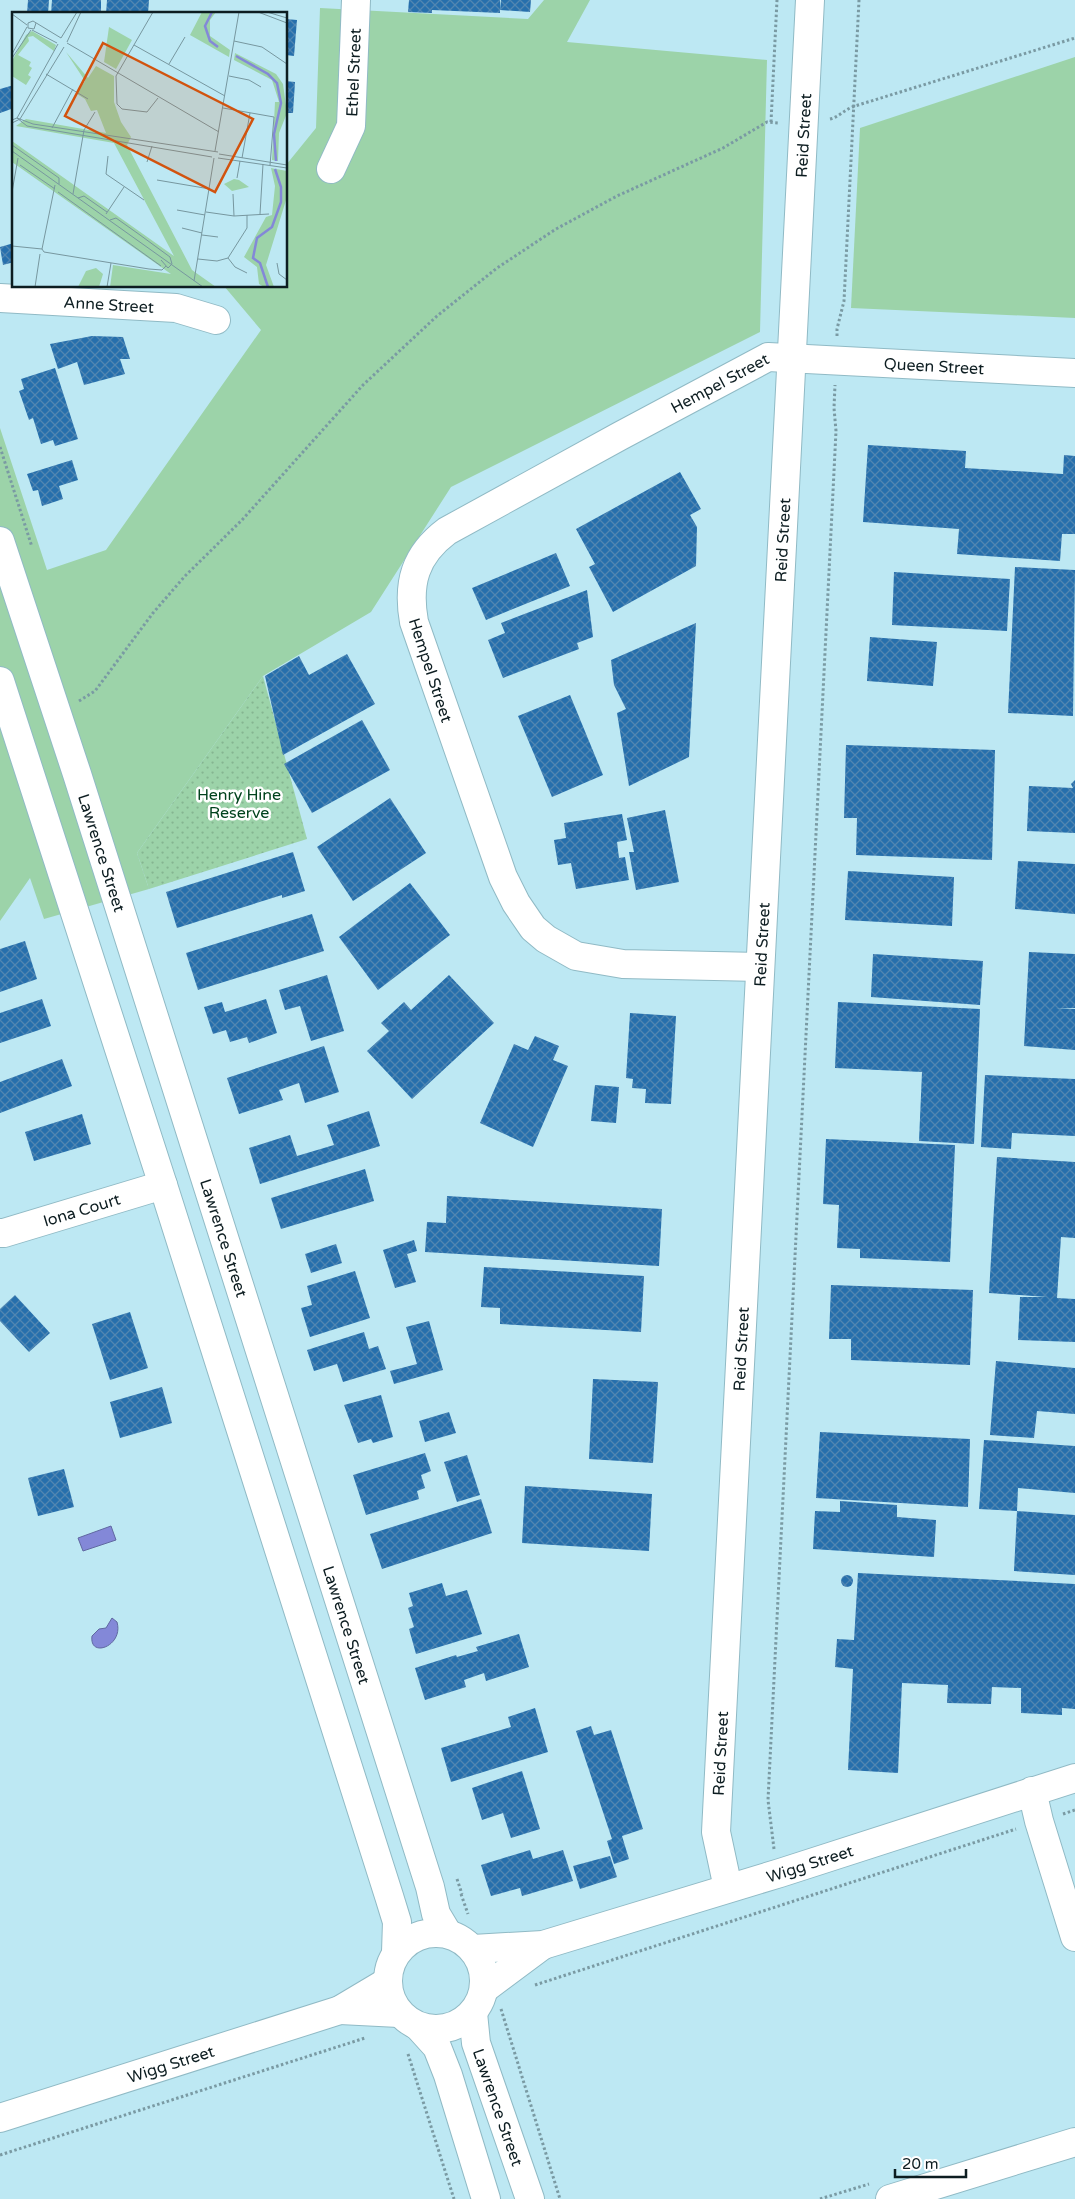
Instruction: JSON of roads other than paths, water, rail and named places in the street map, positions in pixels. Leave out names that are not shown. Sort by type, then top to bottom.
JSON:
[{"type":"street","name":"Ethel Street","points":[[331,169],[351,126],[356,0]]},
{"type":"street","name":"Reid Street","points":[[728,1888],[716,1832],[810,0]]},
{"type":"street","name":"Anne Street","points":[[0,298],[176,308],[216,320]]},
{"type":"street","name":"Hempel Street","points":[[760,967],[623,964],[591,959],[576,956],[533,928],[516,903],[500,867],[414,622],[411,607],[412,588],[422,555],[432,543],[447,531],[768,357],[793,359]]},
{"type":"street","name":"Queen Street","points":[[793,359],[1075,373]]},
{"type":"street","name":"Lawrence Street","points":[[0,541],[77,774],[430,1887],[436,1914],[448,1934]]},
{"type":"street","points":[[43,671],[1,683],[397,1922],[396,1952],[387,1982],[390,1999],[408,2029],[438,2047],[486,2199]]},
{"type":"street","name":"Iona Court","points":[[0,1233],[202,1172]]},
{"type":"street","points":[[286,1571],[325,1558]]},
{"type":"street","name":"Wigg Street","points":[[472,1949],[543,1945],[780,1873],[1075,1778]]},
{"type":"street","points":[[1032,1791],[1039,1821],[1075,1937]]},
{"type":"street","points":[[396,1952],[406,1942],[419,1935],[434,1932],[448,1934],[461,1940],[472,1949],[480,1961],[484,1975],[485,2002],[462,2022],[448,2029],[408,2029]]},
{"type":"street","name":"Wigg Street","points":[[485,2002],[543,1945]]},
{"type":"street","name":"Wigg Street","points":[[2,2109],[340,2010],[387,1982]]},
{"type":"street","name":"Lawrence Street","points":[[485,2002],[476,2043],[530,2199]]},
{"type":"street","name":"Wigg Street","points":[[340,2010],[408,2029]]},
{"type":"street","points":[[890,2199],[1075,2142]]},
{"type":"water","points":[[111,1526],[116,1540],[83,1551],[78,1538]]},
{"type":"water","points":[[112,1618],[117,1622],[116,1638],[106,1647],[96,1647],[92,1643],[92,1636],[99,1629],[106,1628]]},
{"type":"park label","name":"Henry Hine Reserve","points":[[239,803]]}]
